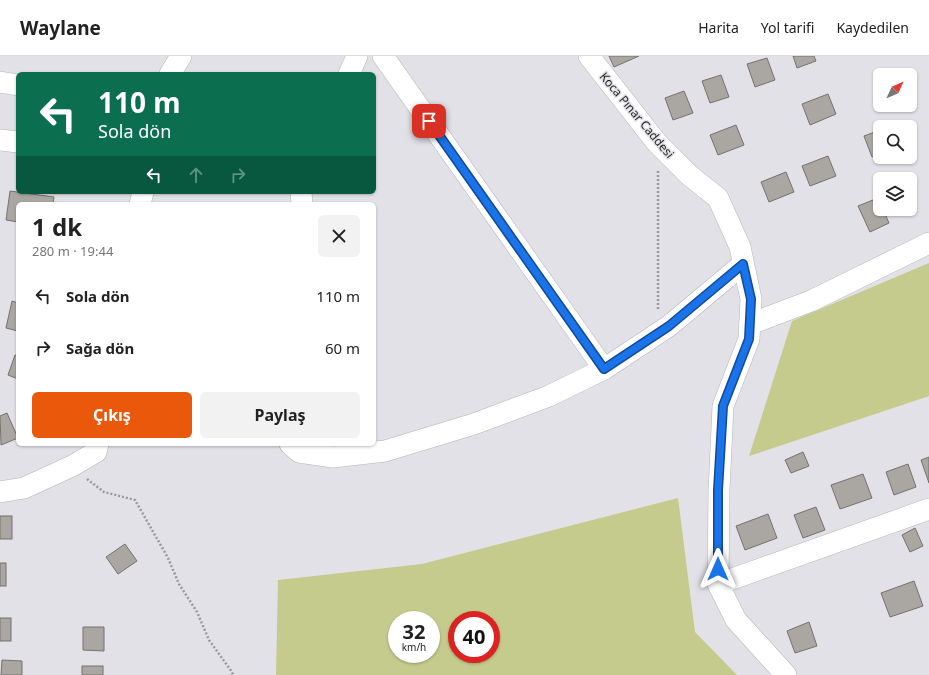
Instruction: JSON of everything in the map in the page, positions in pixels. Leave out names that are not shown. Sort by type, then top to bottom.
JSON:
[{"type":"street","points":[[171,72],[181,56]]},
{"type":"street","points":[[350,72],[358,56]]},
{"type":"street","points":[[383,56],[604,369]]},
{"type":"street","name":"Koca Pınar Caddesi","points":[[589,56],[658,143],[689,175],[718,198],[740,247],[751,299],[750,324],[749,339],[723,406],[718,490],[718,584],[736,620],[786,675]]},
{"type":"street","points":[[0,82],[16,85]]},
{"type":"street","points":[[0,140],[16,142]]},
{"type":"street","points":[[750,324],[811,301],[929,243]]},
{"type":"street","points":[[292,446],[299,452],[333,457],[385,451],[474,424],[549,396],[604,369],[674,321],[743,264]]},
{"type":"street","points":[[0,492],[24,488],[72,466],[96,452],[98,446]]},
{"type":"street","points":[[718,584],[929,509]]},
{"type":"path","points":[[658,143],[658,332]]},
{"type":"path","points":[[72,466],[104,492],[135,500],[168,558],[179,584],[197,612],[209,640],[233,675]]},
{"type":"green space","points":[[929,263],[929,396],[749,456],[792,321]]},
{"type":"green space","points":[[678,498],[695,632],[737,675],[276,675],[278,580],[422,564]]},
{"type":"building","points":[[609,56],[639,56],[614,67]]},
{"type":"building","points":[[793,56],[814,56],[816,61],[797,68]]},
{"type":"building","points":[[767,58],[775,80],[755,87],[747,64]]},
{"type":"building","points":[[721,75],[729,97],[710,103],[702,81]]},
{"type":"building","points":[[684,91],[693,113],[673,120],[665,98]]},
{"type":"building","points":[[828,94],[836,114],[810,125],[802,104]]},
{"type":"building","points":[[736,125],[744,145],[718,155],[710,135]]},
{"type":"building","points":[[873,133],[872,157],[864,136]]},
{"type":"building","points":[[828,156],[836,176],[810,186],[802,166]]},
{"type":"building","points":[[786,172],[794,192],[769,202],[761,182]]},
{"type":"building","points":[[10,191],[16,192],[16,194],[32,194],[54,197],[53,202],[16,202],[16,222],[6,220]]},
{"type":"building","points":[[873,200],[873,216],[886,216],[889,223],[870,232],[858,206]]},
{"type":"building","points":[[12,301],[16,302],[16,330],[6,328]]},
{"type":"building","points":[[15,355],[16,355],[16,378],[8,375]]},
{"type":"building","points":[[7,413],[16,433],[16,439],[1,445],[0,416]]},
{"type":"building","points":[[803,452],[809,466],[791,473],[785,460]]},
{"type":"building","points":[[929,457],[929,483],[921,460]]},
{"type":"building","points":[[908,464],[916,487],[894,495],[886,472]]},
{"type":"building","points":[[863,474],[872,498],[840,509],[831,485]]},
{"type":"building","points":[[816,507],[825,530],[803,538],[794,515]]},
{"type":"building","points":[[768,514],[777,538],[745,550],[736,526]]},
{"type":"building","points":[[0,516],[12,516],[12,539],[0,539]]},
{"type":"building","points":[[915,528],[923,546],[910,552],[902,535]]},
{"type":"building","points":[[125,544],[137,561],[118,574],[106,557]]},
{"type":"building","points":[[0,563],[6,563],[6,586],[0,586]]},
{"type":"building","points":[[914,581],[923,606],[890,617],[881,593]]},
{"type":"building","points":[[0,618],[11,618],[11,641],[0,641]]},
{"type":"building","points":[[809,622],[817,646],[795,653],[787,631]]},
{"type":"building","points":[[83,627],[104,627],[104,651],[83,650]]},
{"type":"building","points":[[2,660],[22,661],[22,675],[1,675]]},
{"type":"building","points":[[82,666],[103,666],[103,675],[82,675]]},
{"type":"route","points":[[429,121],[604,369],[669,326],[743,264],[751,299],[749,339],[723,406],[718,490],[718,569]]}]
